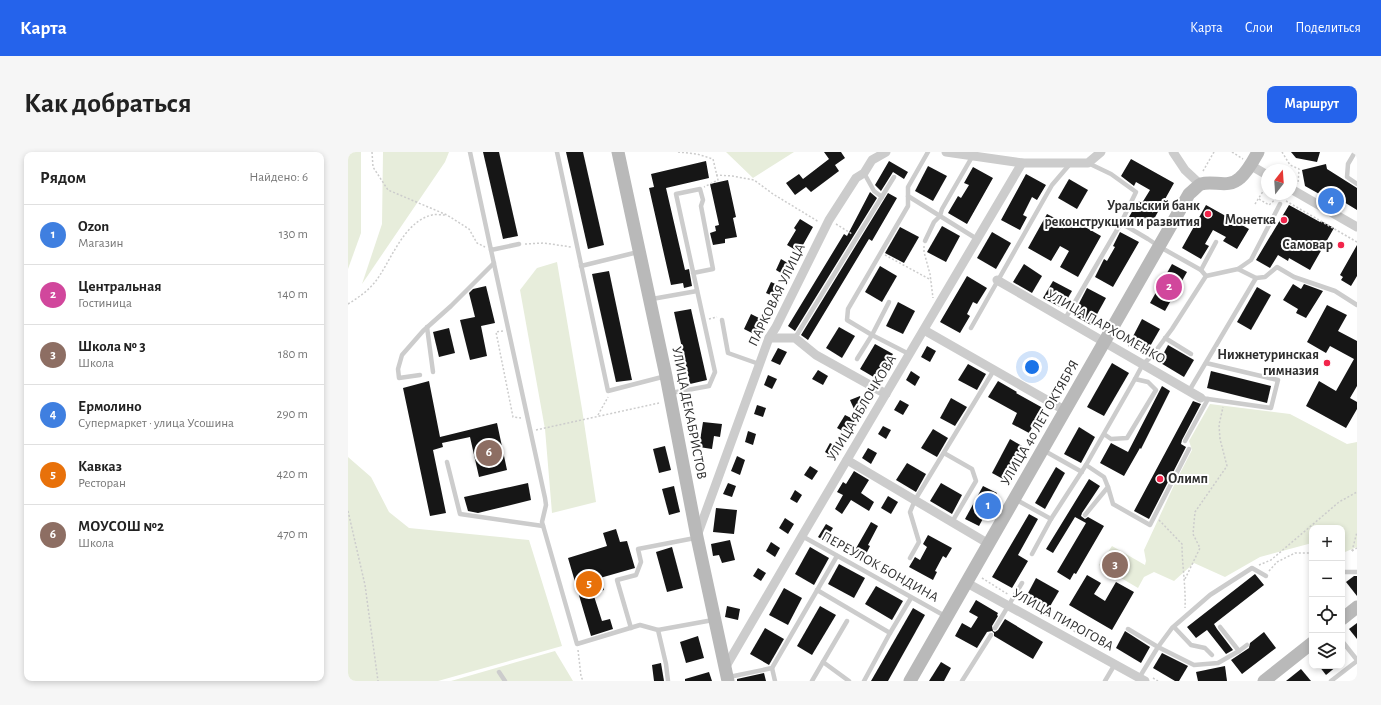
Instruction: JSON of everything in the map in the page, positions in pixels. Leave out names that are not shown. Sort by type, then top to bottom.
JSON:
[{"type":"street","name":"УЛИЦА ДЕКАБРИСТОВ","points":[[618,152],[666,376],[697,537],[727,676]]},
{"type":"street","name":"ПАРКОВАЯ УЛИЦА","points":[[697,537],[769,338],[776,327],[828,223],[856,178],[864,173],[872,160],[886,152]]},
{"type":"street","points":[[946,152],[1022,163],[1088,163],[1101,152]]},
{"type":"street","points":[[1173,152],[1185,170],[1201,185],[1209,183],[1228,184],[1240,178],[1247,162],[1258,152]]},
{"type":"street","points":[[1247,162],[1261,171]]},
{"type":"street","name":"УЛИЦА ЯБЛОЧКОВА","points":[[727,676],[802,536],[1022,163]]},
{"type":"street","name":"УЛИЦА 40 ЛЕТ ОКТЯБРЯ","points":[[910,681],[1189,194],[1201,185]]},
{"type":"street","points":[[1297,190],[1357,227]]},
{"type":"street","name":"УЛИЦА ПАРХОМЕНКО","points":[[997,280],[1189,391],[1204,398]]},
{"type":"street","points":[[924,330],[1066,411]]},
{"type":"street","points":[[769,338],[795,338],[816,355],[886,394]]},
{"type":"street","points":[[848,460],[989,544]]},
{"type":"street","name":"УЛИЦА ПИРОГОВА","points":[[967,583],[1115,664],[1142,677]]},
{"type":"street","points":[[1345,617],[1357,607]]},
{"type":"street","points":[[1264,681],[1309,645]]},
{"type":"lane","points":[[470,152],[546,505],[542,522],[577,644],[640,626],[658,630],[714,619]]},
{"type":"lane","points":[[557,152],[608,391],[666,376]]},
{"type":"lane","points":[[910,354],[872,335],[848,320],[848,309],[908,206],[908,187],[928,152]]},
{"type":"lane","points":[[1355,152],[1348,164],[1347,177],[1357,184]]},
{"type":"lane","points":[[925,241],[934,222],[940,216],[942,209],[972,156]]},
{"type":"lane","points":[[971,328],[1052,185],[1072,163]]},
{"type":"lane","points":[[1065,319],[1121,223],[1136,192],[1111,174],[1088,163]]},
{"type":"lane","points":[[864,173],[874,191],[882,197]]},
{"type":"lane","points":[[795,338],[894,178]]},
{"type":"lane","points":[[669,394],[709,386],[715,372],[704,320],[693,273],[676,194],[700,189],[703,200],[700,206],[713,269],[693,273]]},
{"type":"lane","points":[[908,196],[977,239]]},
{"type":"lane","points":[[1032,554],[1051,519],[1082,472],[1104,434],[1142,364],[1152,356],[1206,276],[1238,269],[1251,260],[1280,204]]},
{"type":"lane","points":[[1121,223],[1201,270],[1206,276]]},
{"type":"lane","points":[[1201,270],[1216,242]]},
{"type":"lane","points":[[491,250],[520,244]]},
{"type":"lane","points":[[581,266],[639,252]]},
{"type":"lane","points":[[420,375],[399,378],[398,369],[402,355],[427,327],[494,263]]},
{"type":"lane","points":[[1238,269],[1256,278],[1265,277],[1276,267],[1294,277],[1335,291],[1357,305]]},
{"type":"lane","points":[[1189,391],[1256,278]]},
{"type":"lane","points":[[650,300],[697,291]]},
{"type":"lane","points":[[857,359],[872,335],[889,302]]},
{"type":"lane","points":[[722,320],[728,353],[759,364]]},
{"type":"lane","points":[[427,327],[433,372]]},
{"type":"lane","points":[[1165,338],[1191,354]]},
{"type":"lane","points":[[1185,441],[1204,398],[1271,408],[1278,380],[1206,363]]},
{"type":"lane","points":[[910,558],[919,542],[910,512],[915,500],[994,370]]},
{"type":"lane","points":[[1104,434],[1112,438],[1127,438],[1156,390],[1148,382],[1135,379]]},
{"type":"lane","points":[[1086,465],[1104,477],[1113,504],[1135,518],[1150,525],[1189,449]]},
{"type":"lane","points":[[1043,450],[1082,472]]},
{"type":"lane","points":[[944,453],[972,469],[976,481],[952,522]]},
{"type":"lane","points":[[447,462],[460,514],[544,526]]},
{"type":"lane","points":[[1086,515],[1108,487]]},
{"type":"lane","points":[[1015,499],[1051,519]]},
{"type":"lane","name":"ПЕРЕУЛОК БОНДИНА","points":[[802,536],[947,618]]},
{"type":"lane","points":[[631,628],[616,580],[636,574],[641,562],[638,549],[697,537]]},
{"type":"lane","points":[[775,681],[772,668],[837,556]]},
{"type":"lane","points":[[1142,677],[1158,646],[1174,626],[1210,595],[1252,568],[1266,576]]},
{"type":"lane","points":[[1345,572],[1357,572]]},
{"type":"lane","points":[[995,628],[1022,583]]},
{"type":"lane","points":[[817,590],[890,632]]},
{"type":"lane","points":[[864,681],[890,632],[911,598]]},
{"type":"lane","points":[[812,681],[848,621]]},
{"type":"lane","points":[[1174,626],[1192,645],[1205,648],[1212,655]]},
{"type":"lane","points":[[1220,627],[1239,651]]},
{"type":"lane","points":[[1128,629],[1194,665],[1218,663],[1239,651],[1246,645]]},
{"type":"lane","points":[[658,630],[666,664],[668,681]]},
{"type":"lane","points":[[962,681],[990,635]]},
{"type":"lane","points":[[1331,681],[1357,660],[1345,644]]},
{"type":"lane","points":[[823,662],[849,681]]},
{"type":"lane","points":[[1106,681],[1115,664]]},
{"type":"lane","points":[[727,676],[772,668]]},
{"type":"lane","points":[[499,672],[505,681]]},
{"type":"path","points":[[372,152],[373,167],[388,190],[447,215],[469,229],[477,243],[491,250]]},
{"type":"path","points":[[678,152],[697,154],[713,159],[718,180],[700,189]]},
{"type":"path","points":[[1203,172],[1214,152]]},
{"type":"path","points":[[1232,152],[1247,162]]},
{"type":"path","points":[[1282,152],[1289,164]]},
{"type":"path","points":[[716,175],[754,180],[805,214],[828,223],[858,238]]},
{"type":"path","points":[[1255,204],[1261,196]]},
{"type":"path","points":[[1259,199],[1269,206],[1278,196],[1357,242]]},
{"type":"path","points":[[348,304],[365,293],[380,276],[395,248],[416,223],[432,215],[447,215]]},
{"type":"path","points":[[925,241],[924,252],[931,280],[935,312]]},
{"type":"path","points":[[520,244],[544,243],[577,248]]},
{"type":"path","points":[[880,252],[931,280]]},
{"type":"path","points":[[704,320],[717,317],[722,320]]},
{"type":"path","points":[[508,330],[496,332],[513,417],[527,419]]},
{"type":"path","points":[[598,415],[611,390]]},
{"type":"path","points":[[1185,579],[1200,548],[1193,534],[1195,512],[1227,466],[1220,439],[1219,425],[1224,401]]},
{"type":"path","points":[[530,431],[598,415],[659,403]]},
{"type":"path","points":[[1252,568],[1271,560],[1339,502],[1357,492]]},
{"type":"path","points":[[348,511],[365,585],[378,681]]},
{"type":"path","points":[[1155,515],[1161,524],[1182,544],[1185,579],[1185,616]]},
{"type":"path","points":[[1357,532],[1352,551],[1357,548]]},
{"type":"path","points":[[1266,576],[1277,562],[1295,553],[1309,553]]},
{"type":"path","points":[[981,578],[1089,640]]},
{"type":"path","points":[[577,644],[581,676],[584,681]]},
{"type":"path","points":[[1142,677],[1158,681]]},
{"type":"green space","points":[[348,152],[361,152],[361,233],[348,269]]},
{"type":"green space","points":[[383,152],[449,152],[445,162],[362,284],[382,224]]},
{"type":"green space","points":[[726,152],[794,152],[753,178]]},
{"type":"green space","points":[[557,262],[596,502],[552,513],[545,429],[520,290],[537,268]]},
{"type":"green space","points":[[1210,404],[1290,414],[1347,444],[1357,442],[1357,547],[1345,552],[1345,525],[1309,525],[1309,544],[1260,557],[1225,577],[1194,563],[1174,581],[1154,572],[1144,577],[1138,588],[1099,565],[1112,546],[1145,565],[1146,561],[1144,550],[1192,450],[1189,441]]},
{"type":"green space","points":[[348,457],[371,477],[389,512],[409,528],[529,540],[562,646],[438,681],[348,681]]},
{"type":"green space","points":[[555,651],[573,681],[451,681]]},
{"type":"building","points":[[483,152],[499,152],[518,236],[503,239]]},
{"type":"building","points":[[566,152],[583,152],[604,245],[588,249]]},
{"type":"building","points":[[824,152],[841,152],[845,158],[835,165],[839,171],[811,192],[806,187],[795,195],[786,183],[799,174],[803,179],[829,159]]},
{"type":"building","points":[[1291,152],[1320,152],[1317,162],[1296,158]]},
{"type":"building","points":[[1131,159],[1174,183],[1149,228],[1129,217],[1138,201],[1142,203],[1150,190],[1136,182],[1134,186],[1121,176]]},
{"type":"building","points":[[706,161],[709,178],[666,188],[685,270],[689,269],[692,286],[684,288],[683,283],[671,285],[649,188],[654,187],[651,174]]},
{"type":"building","points":[[889,161],[908,172],[904,179],[893,172],[881,191],[875,185]]},
{"type":"building","points":[[1326,164],[1327,169],[1357,188],[1357,210],[1334,196],[1330,200],[1305,186],[1302,170]]},
{"type":"building","points":[[928,166],[947,176],[933,201],[915,191]]},
{"type":"building","points":[[973,167],[993,178],[967,224],[948,213],[958,196],[961,198],[969,185],[964,183]]},
{"type":"building","points":[[1026,174],[1046,185],[1037,200],[1032,197],[1023,215],[1027,217],[1020,230],[1001,220]]},
{"type":"building","points":[[1069,179],[1088,190],[1077,209],[1058,198]]},
{"type":"building","points":[[728,180],[736,217],[733,218],[737,237],[725,239],[725,243],[713,245],[710,233],[716,231],[715,226],[719,225],[710,184]]},
{"type":"building","points":[[870,192],[877,198],[795,331],[788,326],[844,234],[847,236]]},
{"type":"building","points":[[888,193],[897,198],[872,241],[869,239],[808,340],[801,335]]},
{"type":"building","points":[[1206,205],[1249,229],[1237,249],[1223,241],[1226,237],[1213,230],[1205,244],[1209,246],[1201,259],[1182,248]]},
{"type":"building","points":[[1289,205],[1334,228],[1310,270],[1289,258],[1288,261],[1278,255],[1270,268],[1256,260]]},
{"type":"building","points":[[1047,214],[1068,225],[1071,219],[1101,236],[1078,277],[1060,267],[1069,251],[1060,246],[1051,261],[1028,248]]},
{"type":"building","points":[[800,219],[813,227],[799,252],[787,245],[796,230],[794,228]]},
{"type":"building","points":[[942,226],[960,236],[946,262],[927,252]]},
{"type":"building","points":[[900,227],[919,237],[904,263],[885,253]]},
{"type":"building","points":[[992,232],[1011,243],[996,269],[977,258]]},
{"type":"building","points":[[1120,232],[1139,242],[1113,287],[1095,277],[1104,259],[1107,261],[1115,247],[1113,246]]},
{"type":"building","points":[[1357,245],[1357,276],[1351,286],[1341,280],[1343,277],[1340,275]]},
{"type":"building","points":[[781,259],[791,265],[786,276],[776,270]]},
{"type":"building","points":[[1024,264],[1042,276],[1032,293],[1013,282]]},
{"type":"building","points":[[1172,264],[1187,272],[1165,311],[1150,303]]},
{"type":"building","points":[[880,266],[897,276],[882,302],[865,292]]},
{"type":"building","points":[[609,271],[632,380],[616,382],[592,274]]},
{"type":"building","points":[[967,276],[987,288],[977,304],[973,302],[967,314],[970,316],[960,333],[940,322]]},
{"type":"building","points":[[1053,281],[1072,291],[1062,308],[1043,298]]},
{"type":"building","points":[[771,282],[780,286],[775,297],[766,293]]},
{"type":"building","points":[[1293,284],[1301,289],[1304,284],[1323,291],[1306,318],[1296,313],[1298,309],[1283,300]]},
{"type":"building","points":[[486,286],[495,323],[481,326],[487,356],[470,360],[460,320],[475,317],[469,293],[473,289]]},
{"type":"building","points":[[1257,287],[1271,295],[1251,330],[1237,322]]},
{"type":"building","points":[[1087,288],[1106,298],[1091,325],[1073,315]]},
{"type":"building","points":[[898,302],[915,311],[903,334],[886,326]]},
{"type":"building","points":[[1327,305],[1347,315],[1338,331],[1357,341],[1357,386],[1350,398],[1357,402],[1357,409],[1346,428],[1306,406],[1319,381],[1336,391],[1354,359],[1330,346],[1326,353],[1307,342]]},
{"type":"building","points":[[691,309],[707,380],[690,384],[674,312]]},
{"type":"building","points":[[751,314],[763,320],[756,335],[744,329]]},
{"type":"building","points":[[1142,319],[1160,329],[1145,355],[1128,346]]},
{"type":"building","points":[[839,327],[855,336],[842,358],[826,348]]},
{"type":"building","points":[[449,328],[455,353],[439,357],[433,332]]},
{"type":"building","points":[[875,344],[893,354],[877,379],[860,369]]},
{"type":"building","points":[[1168,345],[1194,360],[1184,377],[1159,362]]},
{"type":"building","points":[[927,346],[936,351],[930,362],[921,357]]},
{"type":"building","points":[[778,348],[787,352],[780,365],[771,361]]},
{"type":"building","points":[[1112,363],[1129,373],[1104,416],[1087,407]]},
{"type":"building","points":[[968,364],[986,374],[977,390],[958,380]]},
{"type":"building","points":[[818,370],[828,376],[823,385],[812,379]]},
{"type":"building","points":[[911,371],[920,377],[915,386],[906,380]]},
{"type":"building","points":[[1211,371],[1271,386],[1267,403],[1207,388]]},
{"type":"building","points":[[768,375],[777,379],[772,389],[764,385]]},
{"type":"building","points":[[429,381],[440,437],[497,423],[507,470],[479,477],[470,437],[442,443],[443,447],[433,450],[446,513],[430,516],[403,388]]},
{"type":"building","points":[[998,381],[1043,408],[1029,433],[1012,424],[1017,413],[988,397]]},
{"type":"building","points":[[1162,386],[1170,391],[1141,449],[1140,448],[1124,476],[1100,463],[1111,443],[1128,452]]},
{"type":"building","points":[[860,396],[863,405],[854,409],[850,400]]},
{"type":"building","points":[[951,398],[967,407],[955,426],[940,418]]},
{"type":"building","points":[[900,400],[909,405],[903,415],[894,410]]},
{"type":"building","name":"Олимп","points":[[1193,401],[1201,404],[1182,440],[1181,444],[1186,447],[1149,519],[1134,511]]},
{"type":"building","points":[[757,405],[766,408],[763,417],[754,414]]},
{"type":"building","points":[[845,415],[855,420],[848,434],[837,428]]},
{"type":"building","points":[[703,422],[722,424],[720,437],[714,436],[712,449],[699,447]]},
{"type":"building","points":[[883,426],[891,430],[886,439],[878,434]]},
{"type":"building","points":[[1079,427],[1095,437],[1081,463],[1064,454]]},
{"type":"building","points":[[933,429],[948,438],[937,457],[921,448]]},
{"type":"building","points":[[748,431],[756,434],[753,445],[745,442]]},
{"type":"building","points":[[1010,439],[1022,446],[1003,479],[992,473]]},
{"type":"building","points":[[830,443],[838,447],[833,457],[825,452]]},
{"type":"building","points":[[665,446],[671,470],[659,473],[653,449]]},
{"type":"building","points":[[868,448],[877,453],[871,464],[862,458]]},
{"type":"building","points":[[737,456],[745,460],[740,475],[731,471]]},
{"type":"building","points":[[907,463],[926,474],[916,492],[896,480]]},
{"type":"building","points":[[810,466],[818,471],[812,480],[804,475]]},
{"type":"building","points":[[1056,467],[1065,473],[1045,509],[1035,503]]},
{"type":"building","points":[[854,471],[869,480],[861,493],[874,502],[869,511],[851,500],[842,514],[835,509],[843,495],[837,492],[843,482],[846,484]]},
{"type":"building","points":[[1089,479],[1100,486],[1081,516],[1085,519],[1088,517],[1104,526],[1076,574],[1074,573],[1070,580],[1057,572],[1086,523],[1075,517],[1053,553],[1046,549]]},
{"type":"building","points":[[528,483],[531,500],[478,513],[468,511],[464,497]]},
{"type":"building","points":[[728,483],[736,486],[732,497],[723,494]]},
{"type":"building","points":[[941,483],[962,495],[952,514],[930,501]]},
{"type":"building","points":[[674,486],[680,512],[669,515],[662,489]]},
{"type":"building","points":[[983,486],[997,493],[979,526],[965,519]]},
{"type":"building","points":[[795,490],[802,495],[797,503],[790,499]]},
{"type":"building","points":[[888,496],[898,502],[891,514],[881,508]]},
{"type":"building","points":[[716,508],[737,510],[734,534],[713,532]]},
{"type":"building","points":[[1029,514],[1038,519],[1018,555],[1028,561],[1012,588],[992,577]]},
{"type":"building","points":[[785,518],[794,524],[788,534],[779,528]]},
{"type":"building","points":[[871,522],[878,526],[868,545],[870,546],[865,556],[855,550]]},
{"type":"building","points":[[826,524],[833,528],[825,541],[818,537]]},
{"type":"building","points":[[616,529],[620,542],[627,541],[635,568],[600,578],[604,590],[593,593],[602,621],[610,619],[613,629],[591,636],[568,558],[607,546],[603,533]]},
{"type":"building","points":[[928,535],[952,548],[946,558],[943,556],[935,571],[937,572],[933,580],[909,567],[915,557],[920,560],[927,547],[923,544]]},
{"type":"building","points":[[730,540],[735,560],[722,563],[719,555],[713,556],[711,544]]},
{"type":"building","points":[[771,542],[780,548],[775,557],[766,551]]},
{"type":"building","points":[[672,547],[683,588],[667,592],[656,552]]},
{"type":"building","points":[[810,547],[829,558],[814,585],[795,574]]},
{"type":"building","points":[[839,564],[865,578],[854,598],[828,584]]},
{"type":"building","points":[[758,568],[766,573],[761,581],[753,576]]},
{"type":"building","points":[[1255,574],[1264,585],[1214,624],[1233,650],[1226,654],[1207,630],[1196,638],[1187,627]]},
{"type":"building","points":[[1087,575],[1101,583],[1094,594],[1105,601],[1116,582],[1134,592],[1112,630],[1069,605]]},
{"type":"building","points":[[1354,576],[1357,576],[1357,596],[1346,582]]},
{"type":"building","points":[[1036,578],[1059,591],[1049,608],[1027,595]]},
{"type":"building","points":[[876,586],[903,601],[892,620],[865,604]]},
{"type":"building","points":[[784,588],[802,598],[788,625],[769,615]]},
{"type":"building","points":[[976,600],[998,613],[998,616],[992,626],[993,631],[995,632],[998,630],[1005,619],[1043,642],[1033,659],[994,636],[992,631],[987,632],[977,648],[955,636],[962,623],[971,628],[978,617],[969,612]]},
{"type":"building","points":[[727,606],[740,609],[738,620],[725,617]]},
{"type":"building","points":[[820,606],[836,615],[812,655],[797,646]]},
{"type":"building","points":[[913,608],[925,615],[888,681],[871,681]]},
{"type":"building","points":[[1357,623],[1357,639],[1349,629]]},
{"type":"building","points":[[765,628],[784,639],[769,665],[750,654]]},
{"type":"building","points":[[1125,631],[1150,647],[1141,663],[1116,648]]},
{"type":"building","points":[[1264,632],[1276,648],[1242,674],[1231,660],[1249,648],[1250,643]]},
{"type":"building","points":[[698,636],[704,658],[686,663],[680,642]]},
{"type":"building","points":[[1162,653],[1188,666],[1179,681],[1175,681],[1153,668]]},
{"type":"building","points":[[941,662],[951,668],[944,681],[929,681]]},
{"type":"building","points":[[661,663],[664,681],[654,681],[652,665]]},
{"type":"building","points":[[1225,666],[1227,681],[1198,681],[1196,672]]},
{"type":"building","points":[[1301,669],[1311,681],[1286,681]]},
{"type":"building","points":[[1321,669],[1333,669],[1326,675]]},
{"type":"building","points":[[709,672],[712,681],[685,681],[685,679]]},
{"type":"building","points":[[764,673],[766,681],[737,681],[737,679]]},
{"type":"place","name":"Ермолино","points":[[1331,201]]},
{"type":"place","name":"Уральский банк реконструкции и развития","points":[[1208,214]]},
{"type":"place","name":"Монетка","points":[[1284,220]]},
{"type":"place","name":"Самовар","points":[[1341,245]]},
{"type":"place","name":"Центральная","points":[[1169,287]]},
{"type":"place","name":"Нижнетуринская гимназия","points":[[1327,363]]},
{"type":"place","name":"МОУСОШ №2","points":[[489,453]]},
{"type":"place","name":"Олимп","points":[[1160,479]]},
{"type":"place","name":"Ozon","points":[[988,506]]},
{"type":"place","name":"Школа № 3","points":[[1115,565]]},
{"type":"place","name":"Кавказ","points":[[589,584]]}]
